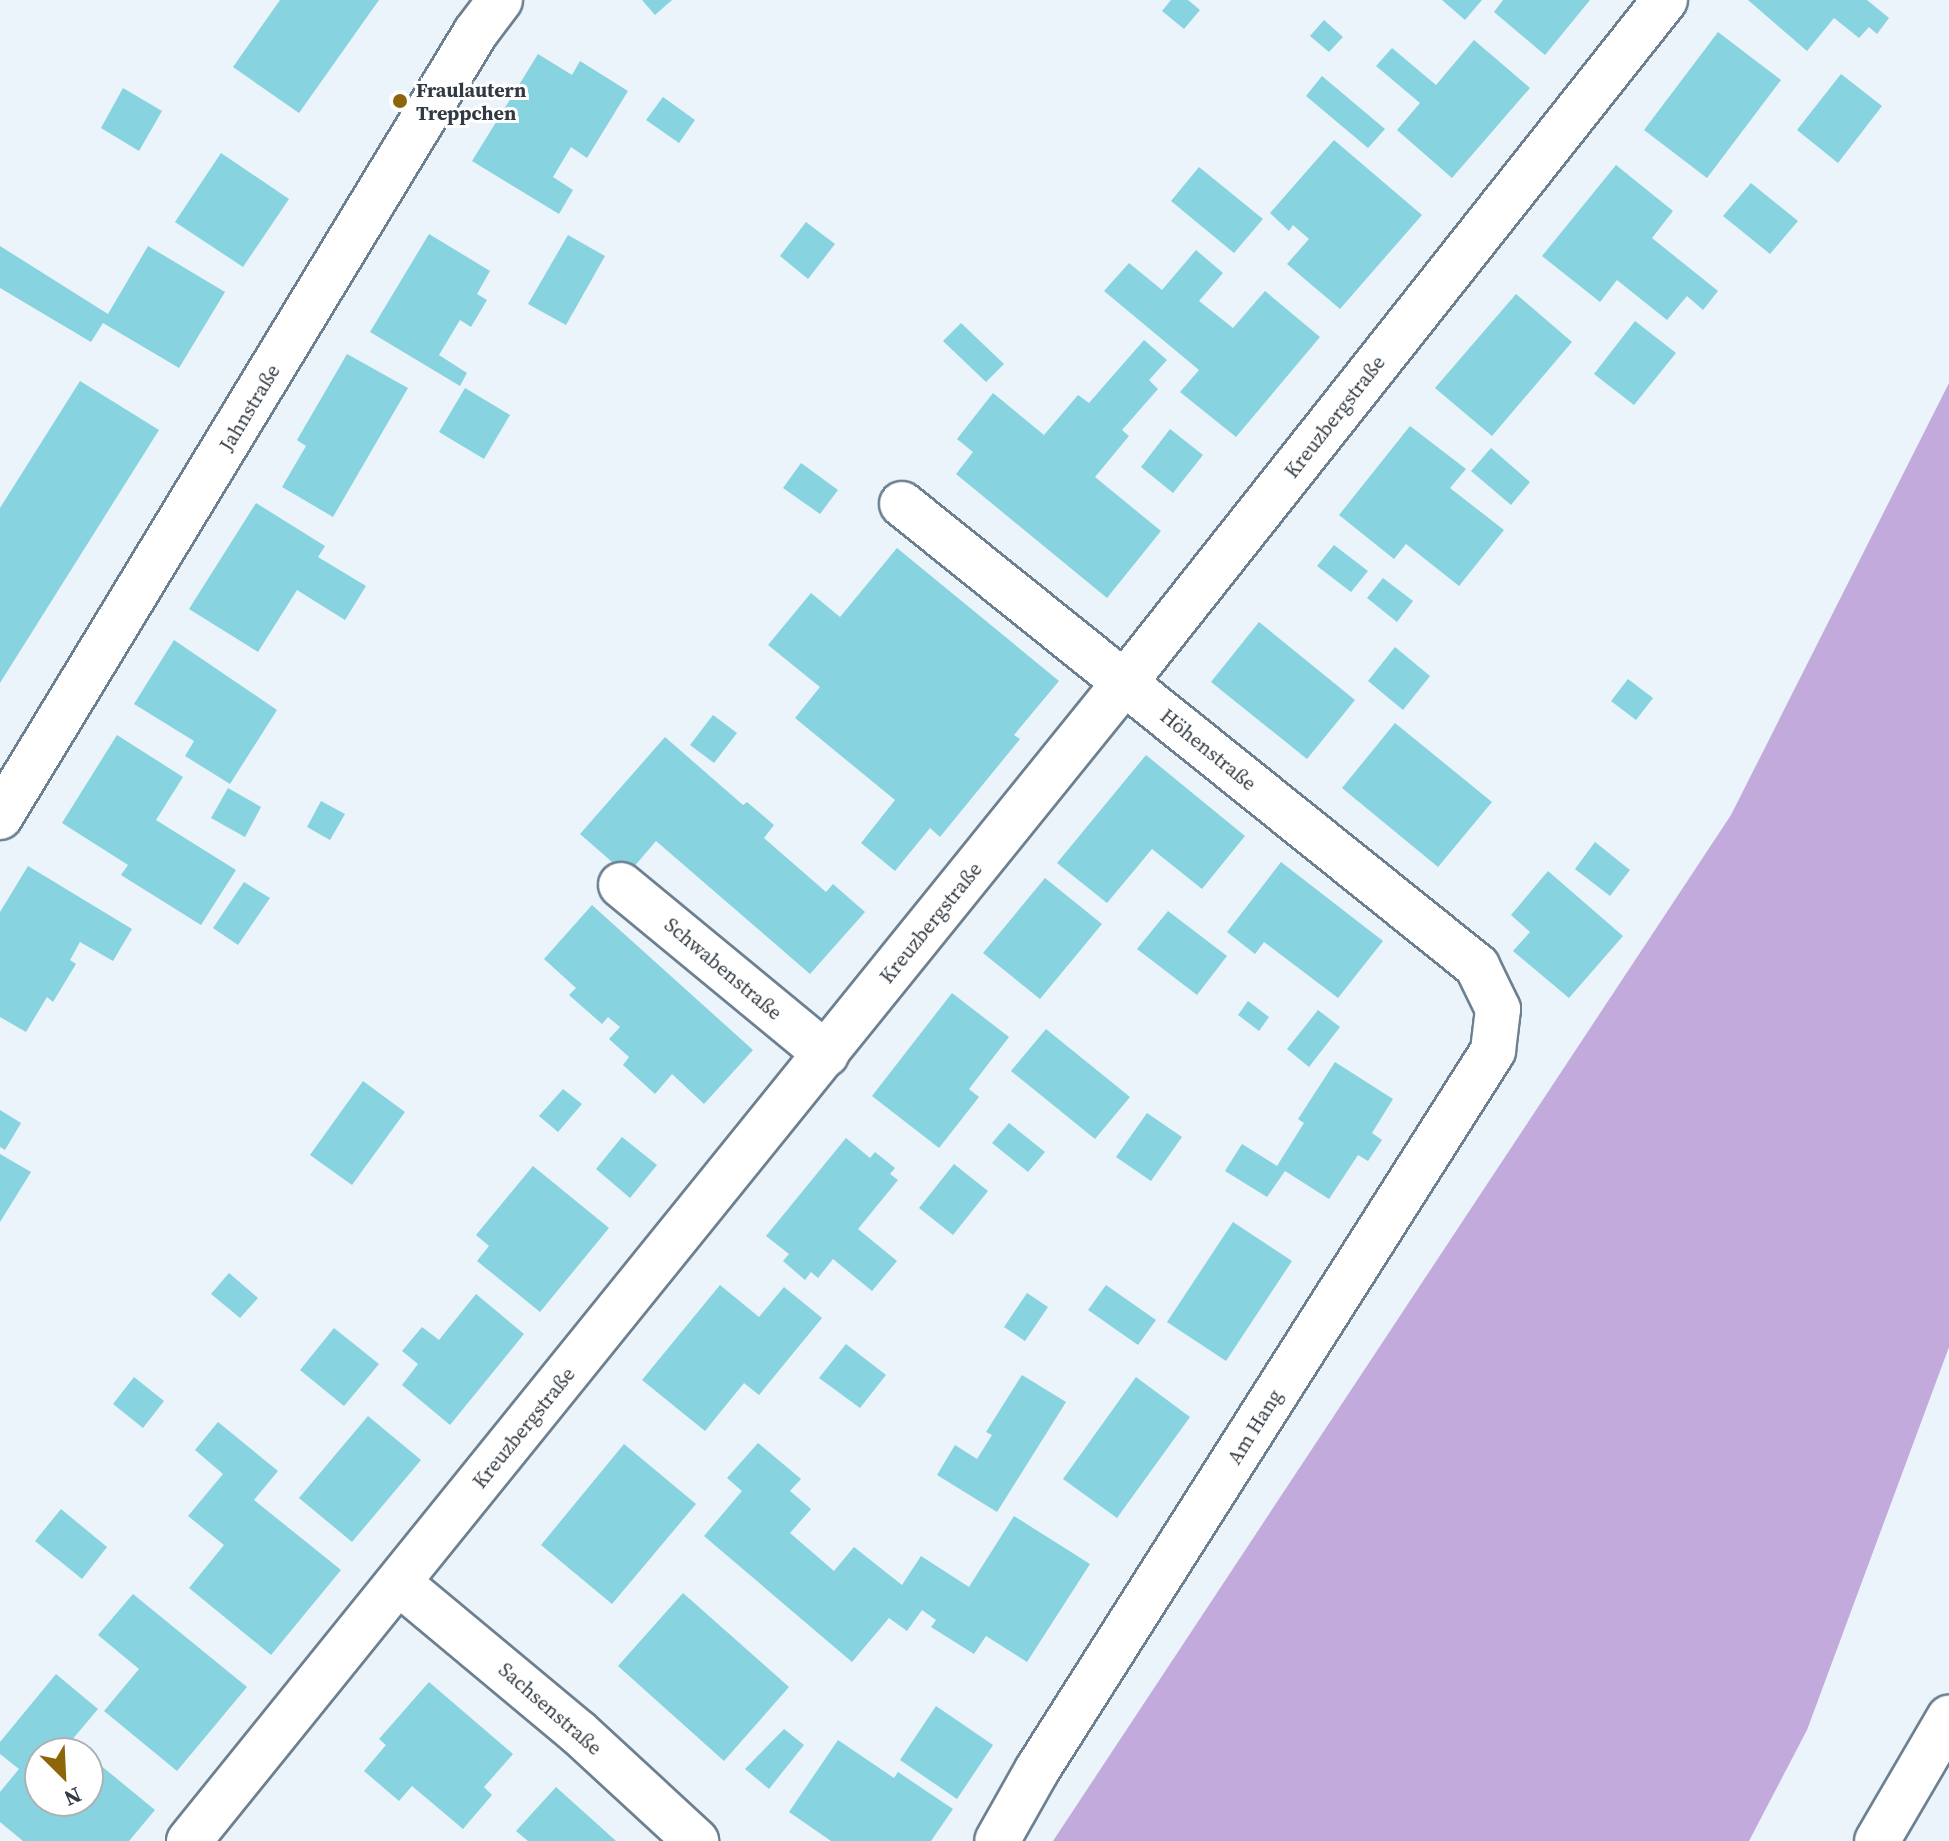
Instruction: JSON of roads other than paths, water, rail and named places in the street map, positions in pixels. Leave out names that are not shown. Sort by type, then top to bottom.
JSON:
[{"type":"street","name":"Jahnstraße","points":[[0,817],[476,32],[500,0]]},
{"type":"street","name":"Kreuzbergstraße","points":[[189,1841],[1125,682],[1665,0]]},
{"type":"street","name":"Höhenstraße","points":[[902,504],[1477,966],[1498,1009]]},
{"type":"street","name":"Schwabenstraße","points":[[621,885],[826,1054]]},
{"type":"street","name":"Am Hang","points":[[997,1841],[1037,1770],[1493,1051],[1498,1009]]},
{"type":"street","name":"Sachsenstraße","points":[[399,1583],[578,1732],[696,1841]]},
{"type":"street","points":[[1877,1841],[1949,1718]]},
{"type":"place","name":"Fraulautern Treppchen","points":[[400,101]]}]
